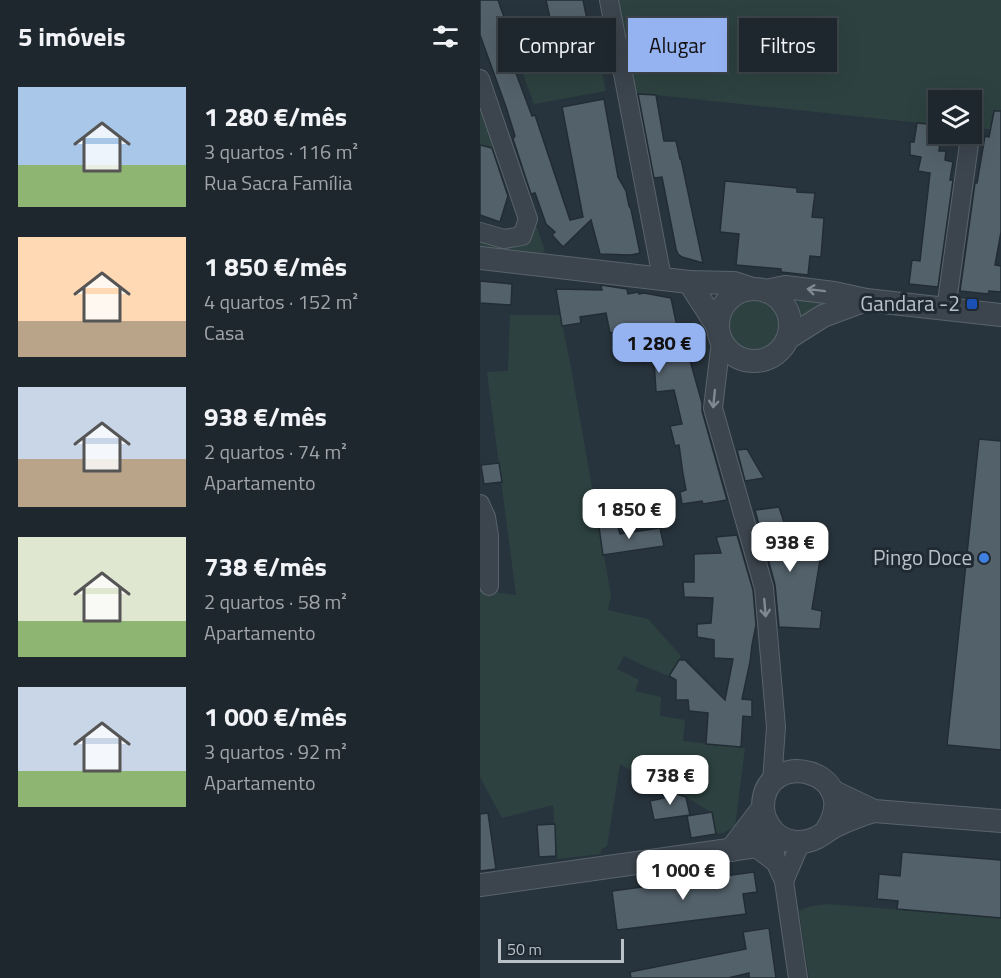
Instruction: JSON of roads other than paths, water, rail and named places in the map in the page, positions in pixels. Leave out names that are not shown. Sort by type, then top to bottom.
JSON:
[{"type":"street","points":[[609,0],[662,278]]},
{"type":"street","points":[[480,79],[528,219],[522,236],[504,239],[480,232]]},
{"type":"street","points":[[946,309],[969,144]]},
{"type":"street","points":[[480,258],[689,282],[734,283],[759,290],[776,297],[784,305],[788,315],[790,327],[788,338],[782,348],[773,356],[761,361],[738,358],[728,351],[689,282]]},
{"type":"street","points":[[772,782],[776,727],[764,588],[713,408],[719,316],[723,306],[731,297],[741,292],[785,287],[834,292],[866,300],[1001,315]]},
{"type":"street","points":[[788,338],[823,316],[866,300]]},
{"type":"street","points":[[480,504],[486,517],[489,536],[489,586]]},
{"type":"street","points":[[798,978],[784,881],[771,843],[763,808],[767,790],[772,782],[787,772],[803,771],[823,780],[832,791],[835,801],[832,822],[826,831]]},
{"type":"street","points":[[832,791],[874,811],[1001,820]]},
{"type":"street","points":[[732,850],[763,808]]},
{"type":"street","points":[[480,885],[732,850],[784,840],[810,841],[853,818],[874,811]]},
{"type":"street","points":[[784,881],[801,842]]},
{"type":"place","name":"Gandara -2","points":[[972,304]]},
{"type":"place","name":"Pingo Doce","points":[[984,558]]}]
